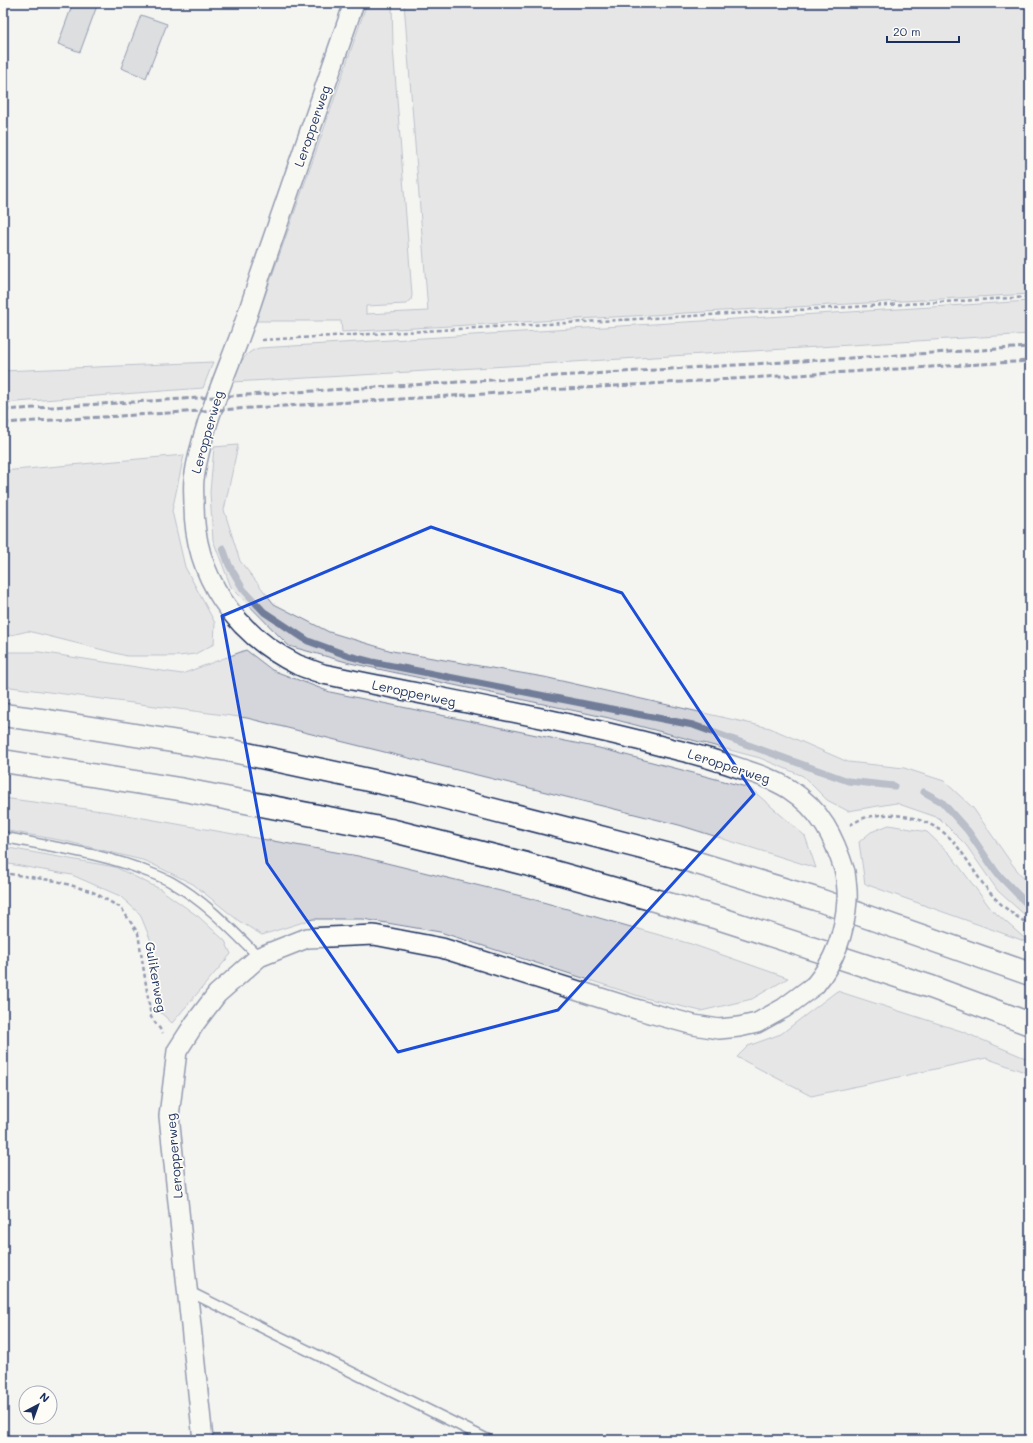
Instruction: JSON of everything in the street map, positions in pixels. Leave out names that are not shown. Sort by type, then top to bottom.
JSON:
[{"type":"highway","points":[[3,715],[228,750],[412,789],[465,802],[674,856],[808,897],[1030,974]]},
{"type":"highway","points":[[3,761],[179,789],[390,830],[526,864],[718,918],[931,987],[1030,1024]]},
{"type":"street","name":"Leropperweg","points":[[203,1440],[169,1116],[176,1050],[217,994],[259,957],[307,938],[374,935],[442,948],[639,1010],[694,1025],[719,1029],[757,1023],[784,1008],[815,985],[825,973],[832,961],[839,943],[848,899],[845,872],[831,834],[817,814],[799,797],[774,780],[715,760],[621,735],[323,674],[298,665],[270,648],[235,618],[221,599],[206,571],[199,551],[194,520],[194,480],[202,441],[213,404],[238,341],[354,3]]},
{"type":"lane","points":[[3,837],[105,857],[136,867],[170,881],[204,904],[224,921],[259,957]]},
{"type":"lane","points":[[188,1291],[489,1440]]},
{"type":"path","points":[[238,341],[1030,296]]},
{"type":"path","points":[[844,827],[864,818],[887,815],[912,816],[930,824],[949,837],[993,896],[1010,913],[1030,925]]},
{"type":"path","name":"Gulikerweg","points":[[3,873],[57,881],[93,892],[121,908],[138,933],[151,1017],[176,1050]]},
{"type":"highlighted area","points":[[431,527],[622,593],[754,794],[558,1010],[398,1052],[267,863],[222,616]]},
{"type":"shaded area","points":[[367,3],[392,3],[393,47],[412,295],[411,300],[406,304],[366,306],[366,314],[428,311],[404,3],[1030,3],[1030,294],[342,332],[341,321],[256,321]]},
{"type":"shaded area","points":[[1030,301],[1030,334],[231,382],[245,356],[260,348]]},
{"type":"shaded area","points":[[213,362],[203,388],[3,403],[3,371]]},
{"type":"shaded area","points":[[238,445],[224,510],[240,561],[274,604],[329,632],[392,651],[544,677],[770,728],[848,762],[904,768],[944,781],[973,808],[1012,864],[1030,886],[1030,917],[1026,916],[998,891],[966,845],[939,818],[896,803],[848,811],[827,800],[803,776],[760,758],[609,718],[350,663],[289,646],[231,587],[213,540],[210,492],[214,447]]},
{"type":"shaded area","points":[[184,455],[172,511],[185,567],[215,623],[214,644],[195,654],[179,656],[127,656],[28,631],[3,637],[3,471]]},
{"type":"shaded area","points":[[246,650],[272,670],[330,692],[599,748],[750,788],[805,836],[816,868],[679,825],[247,718],[3,686],[3,652],[39,652],[182,674]]},
{"type":"shaded area","points":[[3,798],[109,812],[358,856],[525,897],[691,944],[788,978],[752,999],[701,1011],[645,998],[440,932],[363,919],[313,919],[262,935],[239,921],[193,884],[146,861],[65,841],[3,830]]},
{"type":"shaded area","points":[[889,825],[927,832],[950,854],[991,909],[1030,943],[865,884],[859,842],[871,832]]},
{"type":"shaded area","points":[[3,847],[115,867],[160,889],[199,917],[225,941],[231,954],[172,1023],[160,1012],[151,941],[140,914],[120,896],[72,875],[3,863]]},
{"type":"shaded area","points":[[837,991],[961,1031],[1030,1060],[1030,1074],[986,1058],[811,1096],[737,1057],[748,1046],[781,1034]]},
{"type":"building","points":[[73,3],[98,3],[80,52],[58,44]]},
{"type":"building","points":[[141,15],[167,24],[146,78],[121,68]]},
{"type":"waterway","points":[[223,548],[229,565],[243,589],[264,612],[308,641],[349,656],[372,662],[693,725],[848,781],[894,786]]},
{"type":"waterway","points":[[924,792],[942,802],[968,831],[996,872],[1027,904]]},
{"type":"railway","points":[[3,410],[1030,347]]},
{"type":"railway","points":[[3,423],[1030,361]]}]
